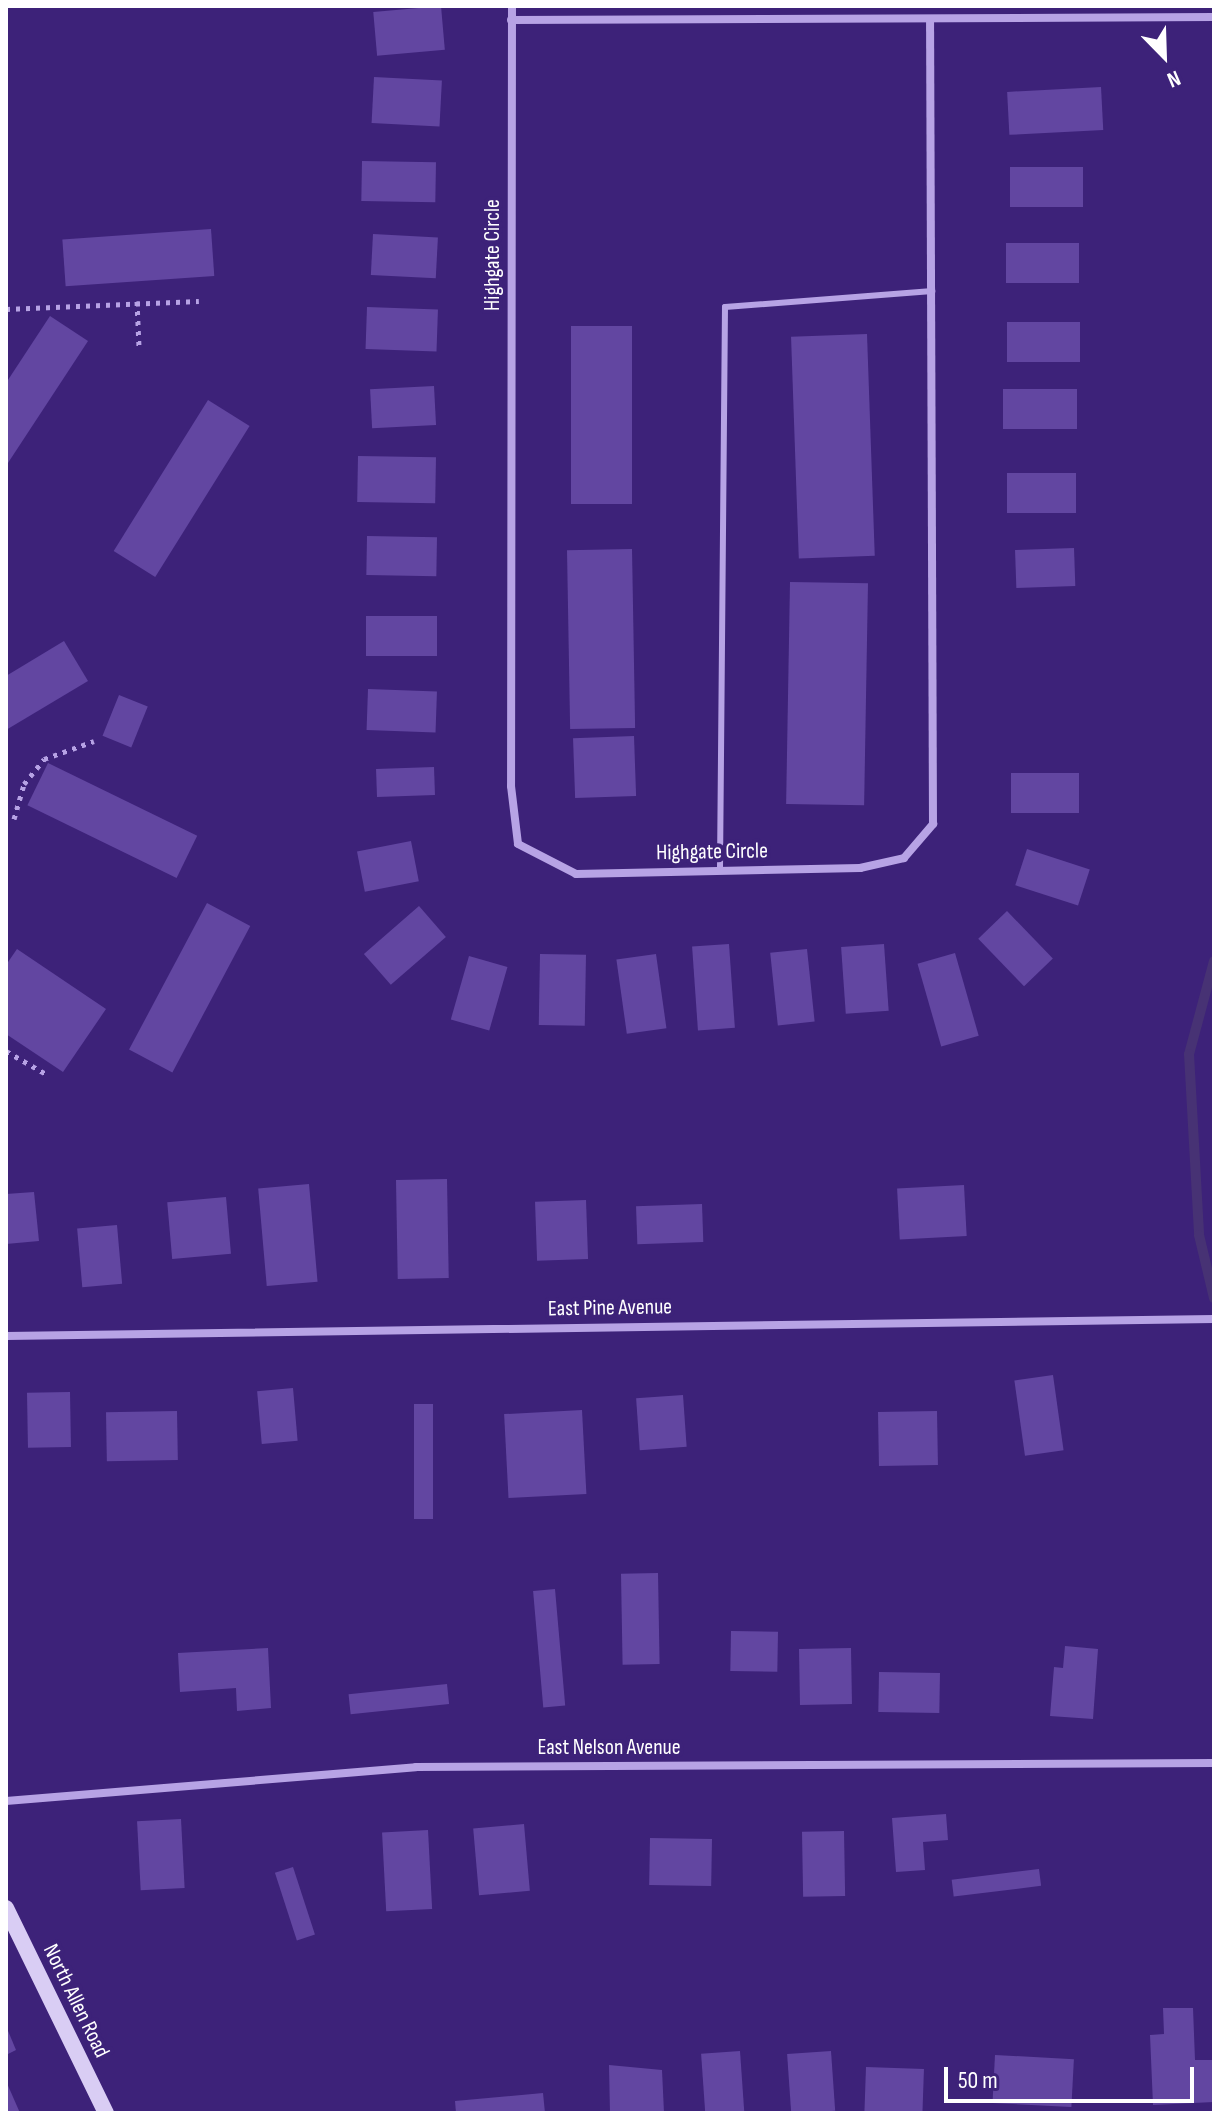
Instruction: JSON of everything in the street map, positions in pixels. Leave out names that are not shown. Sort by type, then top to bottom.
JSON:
[{"type":"street","name":"Highgate Circle","points":[[512,6],[511,786],[518,844],[576,874],[720,868],[860,868],[904,858],[933,824],[930,21]]},
{"type":"street","points":[[511,20],[930,21],[1214,17]]},
{"type":"street","name":"East Pine Avenue","points":[[6,1336],[1214,1319]]},
{"type":"street","name":"East Nelson Avenue","points":[[6,1801],[416,1767],[1214,1763]]},
{"type":"street","name":"North Allen Road","points":[[6,1908],[106,2113]]},
{"type":"lane","points":[[720,868],[725,307],[932,291]]},
{"type":"path","points":[[6,309],[137,301],[199,301]]},
{"type":"path","points":[[137,301],[139,347]]},
{"type":"path","points":[[14,819],[24,784],[44,759],[94,741]]},
{"type":"path","points":[[6,1051],[46,1074]]},
{"type":"building","points":[[441,6],[445,50],[377,56],[373,12]]},
{"type":"building","points":[[374,77],[442,81],[439,126],[372,123]]},
{"type":"building","points":[[1101,87],[1103,130],[1009,135],[1007,92]]},
{"type":"building","points":[[362,161],[436,162],[435,202],[361,201]]},
{"type":"building","points":[[1010,167],[1083,167],[1083,207],[1010,207]]},
{"type":"building","points":[[211,229],[214,276],[66,286],[62,239]]},
{"type":"building","points":[[373,234],[438,237],[436,278],[371,275]]},
{"type":"building","points":[[1006,243],[1079,243],[1079,283],[1006,283]]},
{"type":"building","points":[[367,307],[438,309],[436,351],[366,349]]},
{"type":"building","points":[[50,316],[88,341],[6,466],[6,383]]},
{"type":"building","points":[[1007,322],[1080,322],[1080,362],[1007,362]]},
{"type":"building","points":[[571,326],[632,326],[632,504],[571,504]]},
{"type":"building","points":[[867,334],[875,556],[799,559],[791,337]]},
{"type":"building","points":[[434,386],[436,425],[372,428],[370,389]]},
{"type":"building","points":[[1003,389],[1077,389],[1077,429],[1003,429]]},
{"type":"building","points":[[208,400],[250,426],[155,577],[114,551]]},
{"type":"building","points":[[358,456],[436,457],[435,503],[357,502]]},
{"type":"building","points":[[1007,473],[1076,473],[1076,513],[1007,513]]},
{"type":"building","points":[[367,536],[437,537],[436,576],[366,575]]},
{"type":"building","points":[[1074,548],[1075,586],[1016,588],[1015,550]]},
{"type":"building","points":[[632,549],[635,728],[570,729],[567,550]]},
{"type":"building","points":[[790,582],[868,583],[864,805],[786,804]]},
{"type":"building","points":[[366,616],[437,616],[437,656],[366,656]]},
{"type":"building","points":[[64,641],[88,681],[6,730],[6,676]]},
{"type":"building","points":[[368,689],[437,691],[436,732],[367,730]]},
{"type":"building","points":[[119,695],[148,707],[131,747],[103,736]]},
{"type":"building","points":[[634,736],[636,796],[575,798],[573,738]]},
{"type":"building","points":[[48,763],[197,836],[177,878],[27,805]]},
{"type":"building","points":[[434,767],[435,795],[377,797],[376,769]]},
{"type":"building","points":[[1011,773],[1079,773],[1079,813],[1011,813]]},
{"type":"building","points":[[411,841],[419,881],[365,892],[357,851]]},
{"type":"building","points":[[1027,849],[1090,869],[1078,906],[1015,885]]},
{"type":"building","points":[[207,903],[250,926],[172,1073],[129,1050]]},
{"type":"building","points":[[419,906],[446,937],[391,985],[364,954]]},
{"type":"building","points":[[1007,911],[1053,958],[1024,986],[978,939]]},
{"type":"building","points":[[729,944],[735,1028],[698,1030],[692,947]]},
{"type":"building","points":[[884,944],[889,1011],[846,1014],[841,947]]},
{"type":"building","points":[[17,949],[106,1009],[63,1072],[6,1034],[6,965]]},
{"type":"building","points":[[807,949],[815,1022],[778,1025],[770,953]]},
{"type":"building","points":[[955,953],[979,1036],[941,1046],[918,964]]},
{"type":"building","points":[[540,954],[586,955],[585,1026],[539,1025]]},
{"type":"building","points":[[656,954],[666,1028],[627,1034],[616,960]]},
{"type":"building","points":[[469,956],[507,967],[489,1030],[451,1019]]},
{"type":"building","points":[[447,1179],[449,1278],[398,1279],[396,1180]]},
{"type":"building","points":[[309,1184],[318,1282],[267,1286],[258,1188]]},
{"type":"building","points":[[964,1185],[967,1236],[900,1239],[897,1189]]},
{"type":"building","points":[[34,1192],[39,1241],[6,1244],[6,1194]]},
{"type":"building","points":[[226,1197],[231,1254],[172,1259],[167,1202]]},
{"type":"building","points":[[586,1200],[588,1259],[537,1261],[535,1202]]},
{"type":"building","points":[[702,1204],[703,1242],[637,1244],[636,1206]]},
{"type":"building","points":[[117,1225],[122,1284],[82,1287],[77,1228]]},
{"type":"building","points":[[1053,1375],[1064,1450],[1025,1456],[1014,1380]]},
{"type":"building","points":[[293,1388],[298,1441],[262,1444],[257,1391]]},
{"type":"building","points":[[70,1392],[71,1447],[28,1448],[27,1393]]},
{"type":"building","points":[[683,1395],[687,1447],[640,1450],[636,1398]]},
{"type":"building","points":[[414,1404],[433,1404],[433,1519],[414,1519]]},
{"type":"building","points":[[582,1410],[586,1494],[509,1498],[504,1414]]},
{"type":"building","points":[[177,1411],[178,1460],[107,1461],[106,1412]]},
{"type":"building","points":[[937,1411],[938,1465],[879,1466],[878,1412]]},
{"type":"building","points":[[658,1573],[660,1664],[623,1665],[621,1574]]},
{"type":"building","points":[[555,1589],[565,1706],[543,1707],[533,1591]]},
{"type":"building","points":[[731,1631],[778,1632],[777,1672],[730,1671]]},
{"type":"building","points":[[1065,1646],[1098,1649],[1093,1719],[1050,1716],[1054,1667],[1063,1668]]},
{"type":"building","points":[[268,1648],[271,1708],[237,1711],[236,1688],[180,1692],[178,1653]]},
{"type":"building","points":[[851,1648],[852,1704],[800,1705],[799,1649]]},
{"type":"building","points":[[879,1672],[940,1673],[939,1713],[878,1712]]},
{"type":"building","points":[[447,1684],[449,1704],[351,1714],[349,1694]]},
{"type":"building","points":[[946,1814],[948,1840],[923,1842],[925,1870],[896,1872],[892,1818]]},
{"type":"building","points":[[181,1819],[185,1888],[141,1890],[137,1821]]},
{"type":"building","points":[[524,1824],[530,1891],[479,1895],[473,1828]]},
{"type":"building","points":[[428,1830],[432,1909],[386,1911],[382,1832]]},
{"type":"building","points":[[844,1831],[845,1896],[803,1897],[802,1832]]},
{"type":"building","points":[[650,1838],[712,1839],[711,1886],[649,1885]]},
{"type":"building","points":[[293,1867],[315,1935],[297,1940],[275,1873]]},
{"type":"building","points":[[1039,1869],[1041,1886],[954,1897],[952,1880]]},
{"type":"building","points":[[1163,2008],[1193,2008],[1195,2060],[1214,2060],[1214,2102],[1153,2105],[1150,2035],[1164,2034]]},
{"type":"building","points":[[6,2026],[16,2050],[6,2055]]},
{"type":"building","points":[[740,2051],[744,2113],[705,2113],[701,2054]]},
{"type":"building","points":[[831,2051],[835,2111],[791,2113],[787,2054]]},
{"type":"building","points":[[995,2055],[1074,2059],[1071,2107],[992,2103]]},
{"type":"building","points":[[609,2065],[662,2070],[664,2113],[610,2113]]},
{"type":"building","points":[[866,2067],[924,2069],[922,2113],[864,2113]]},
{"type":"building","points":[[6,2081],[20,2113],[6,2113]]},
{"type":"building","points":[[543,2093],[545,2113],[456,2113],[455,2101]]},
{"type":"waterway","points":[[1214,961],[1189,1054],[1199,1235],[1214,1298]]}]
